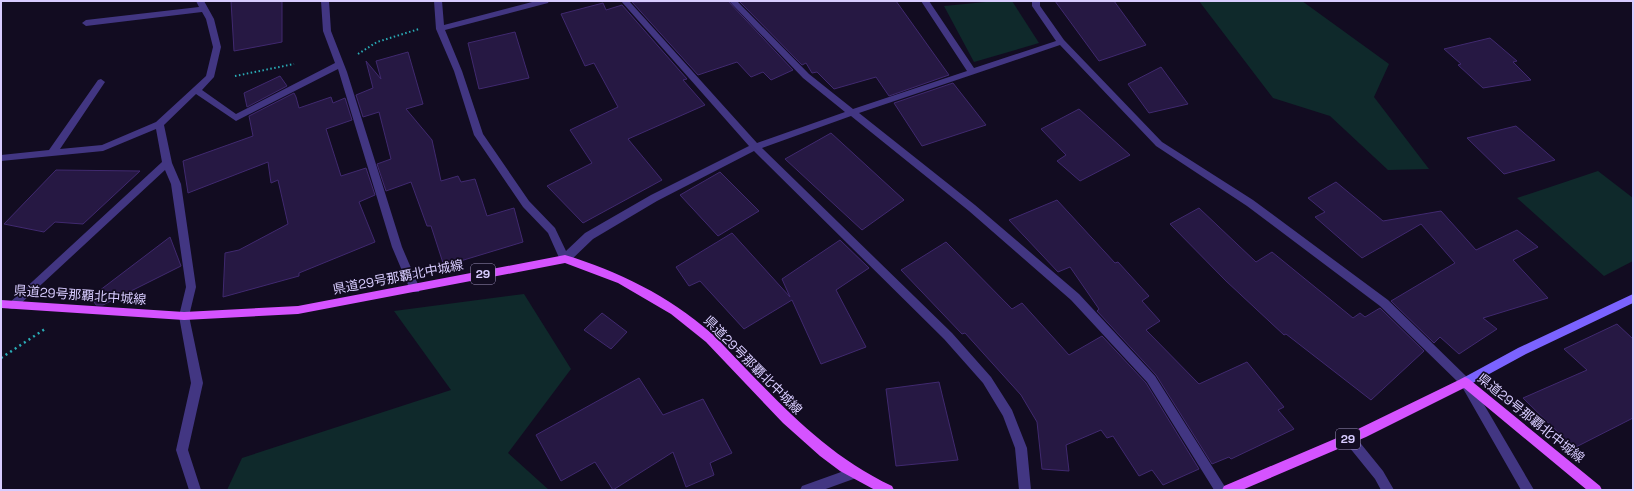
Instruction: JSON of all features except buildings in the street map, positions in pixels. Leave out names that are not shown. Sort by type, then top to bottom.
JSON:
[{"type":"main road","name":"県道29号那覇北中城線","points":[[6,304],[184,316],[298,310],[415,289],[565,259],[594,267],[638,289],[672,310],[706,336],[792,423],[830,456],[871,483],[888,490]]},
{"type":"main road","name":"県道29号那覇北中城線","points":[[1228,490],[1349,438],[1465,382],[1596,490]]},
{"type":"street","points":[[1,158],[103,148],[158,124],[210,77],[217,47],[210,19],[200,1]]},
{"type":"street","points":[[326,1],[327,31],[340,64],[397,247],[415,289]]},
{"type":"street","points":[[438,1],[439,26],[458,71],[479,136],[526,204],[552,231],[565,259],[589,236],[654,198],[755,147],[853,112],[1061,42]]},
{"type":"street","points":[[439,26],[545,1]]},
{"type":"street","points":[[625,1],[755,147],[948,336],[987,380],[1008,414],[1021,448],[1025,490]]},
{"type":"street","points":[[733,1],[806,76],[972,208],[1075,297],[1150,379],[1221,490]]},
{"type":"street","points":[[925,1],[972,72]]},
{"type":"street","points":[[1036,1],[1036,6],[1061,42],[1159,144],[1250,203],[1384,303],[1465,382],[1528,490]]},
{"type":"street","points":[[86,23],[205,9]]},
{"type":"street","points":[[196,90],[236,118],[340,64]]},
{"type":"street","points":[[52,153],[101,82]]},
{"type":"street","points":[[158,124],[167,163],[176,184],[191,287],[184,316],[197,383],[182,450],[195,490]]},
{"type":"street","points":[[6,304],[167,163]]},
{"type":"street","points":[[1465,382],[1522,351],[1633,298]]},
{"type":"street","points":[[1349,438],[1379,475],[1388,490]]},
{"type":"street","points":[[806,490],[855,473]]},
{"type":"path","points":[[340,64],[377,42],[439,26]]},
{"type":"path","points":[[236,76],[296,63]]},
{"type":"path","points":[[1,358],[76,309]]},
{"type":"green space","points":[[1012,1],[1039,43],[974,62],[944,6]]},
{"type":"green space","points":[[1199,1],[1302,1],[1389,64],[1374,97],[1429,169],[1388,170],[1330,116],[1273,98]]},
{"type":"green space","points":[[1598,171],[1633,198],[1633,261],[1604,276],[1517,198]]},
{"type":"green space","points":[[524,294],[571,369],[508,453],[549,490],[227,490],[242,458],[451,390],[394,311]]}]
